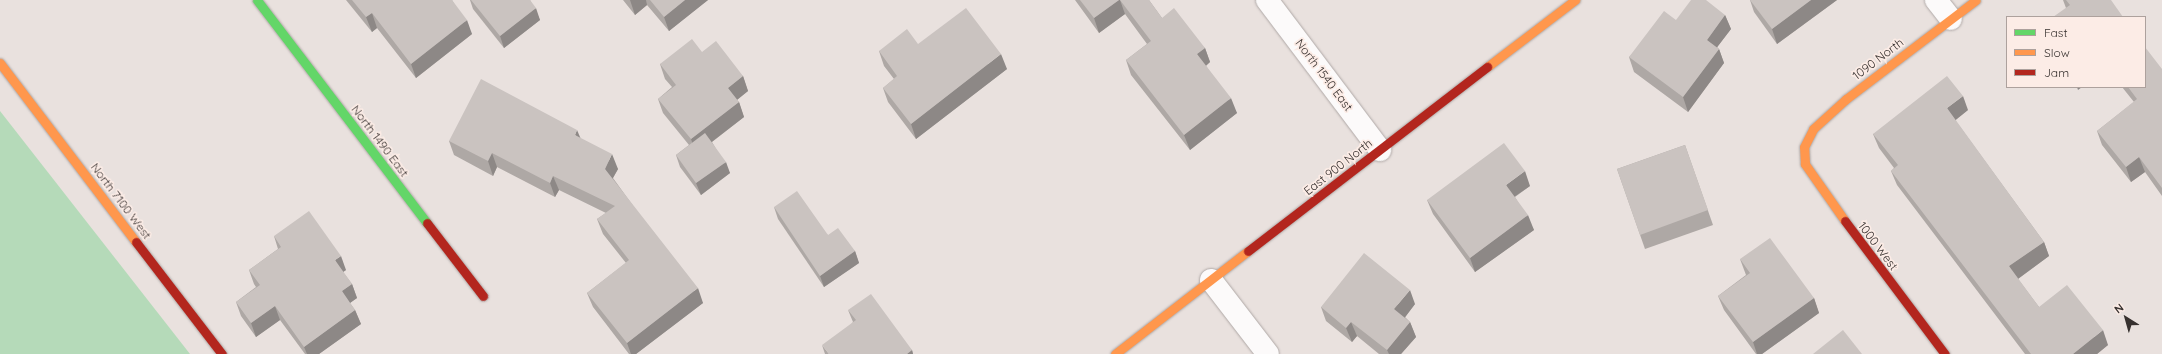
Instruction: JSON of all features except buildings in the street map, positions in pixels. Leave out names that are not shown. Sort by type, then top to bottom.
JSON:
[{"type":"street","name":"North 1490 East","points":[[257,0],[483,296]]},
{"type":"street","name":"North 1540 East","points":[[1268,0],[1380,150]]},
{"type":"street","name":"East 900 North","points":[[1115,354],[1575,0]]},
{"type":"street","points":[[1936,0],[1950,19]]},
{"type":"street","name":"1090 North","points":[[1804,147],[1814,129],[1846,99],[1976,0]]},
{"type":"street","name":"North 7100 West","points":[[0,63],[222,354]]},
{"type":"street","name":"1000 West","points":[[1804,147],[1806,164],[1835,208],[1946,354]]},
{"type":"street","points":[[1211,280],[1268,354]]},
{"type":"green space","points":[[0,111],[190,354],[0,354]]},
{"type":"traffic: fast","points":[[257,0],[427,223]]},
{"type":"traffic: slow","points":[[1487,67],[1575,0]]},
{"type":"traffic: slow","points":[[1845,221],[1805,164],[1804,147],[1813,129],[1846,99],[1976,0]]},
{"type":"traffic: slow","points":[[0,63],[136,242]]},
{"type":"traffic: slow","points":[[1115,354],[1248,251]]},
{"type":"traffic: jam","points":[[1248,251],[1487,67]]},
{"type":"traffic: jam","points":[[1845,221],[1945,354]]},
{"type":"traffic: jam","points":[[427,223],[483,296]]},
{"type":"traffic: jam","points":[[136,242],[222,354]]}]
